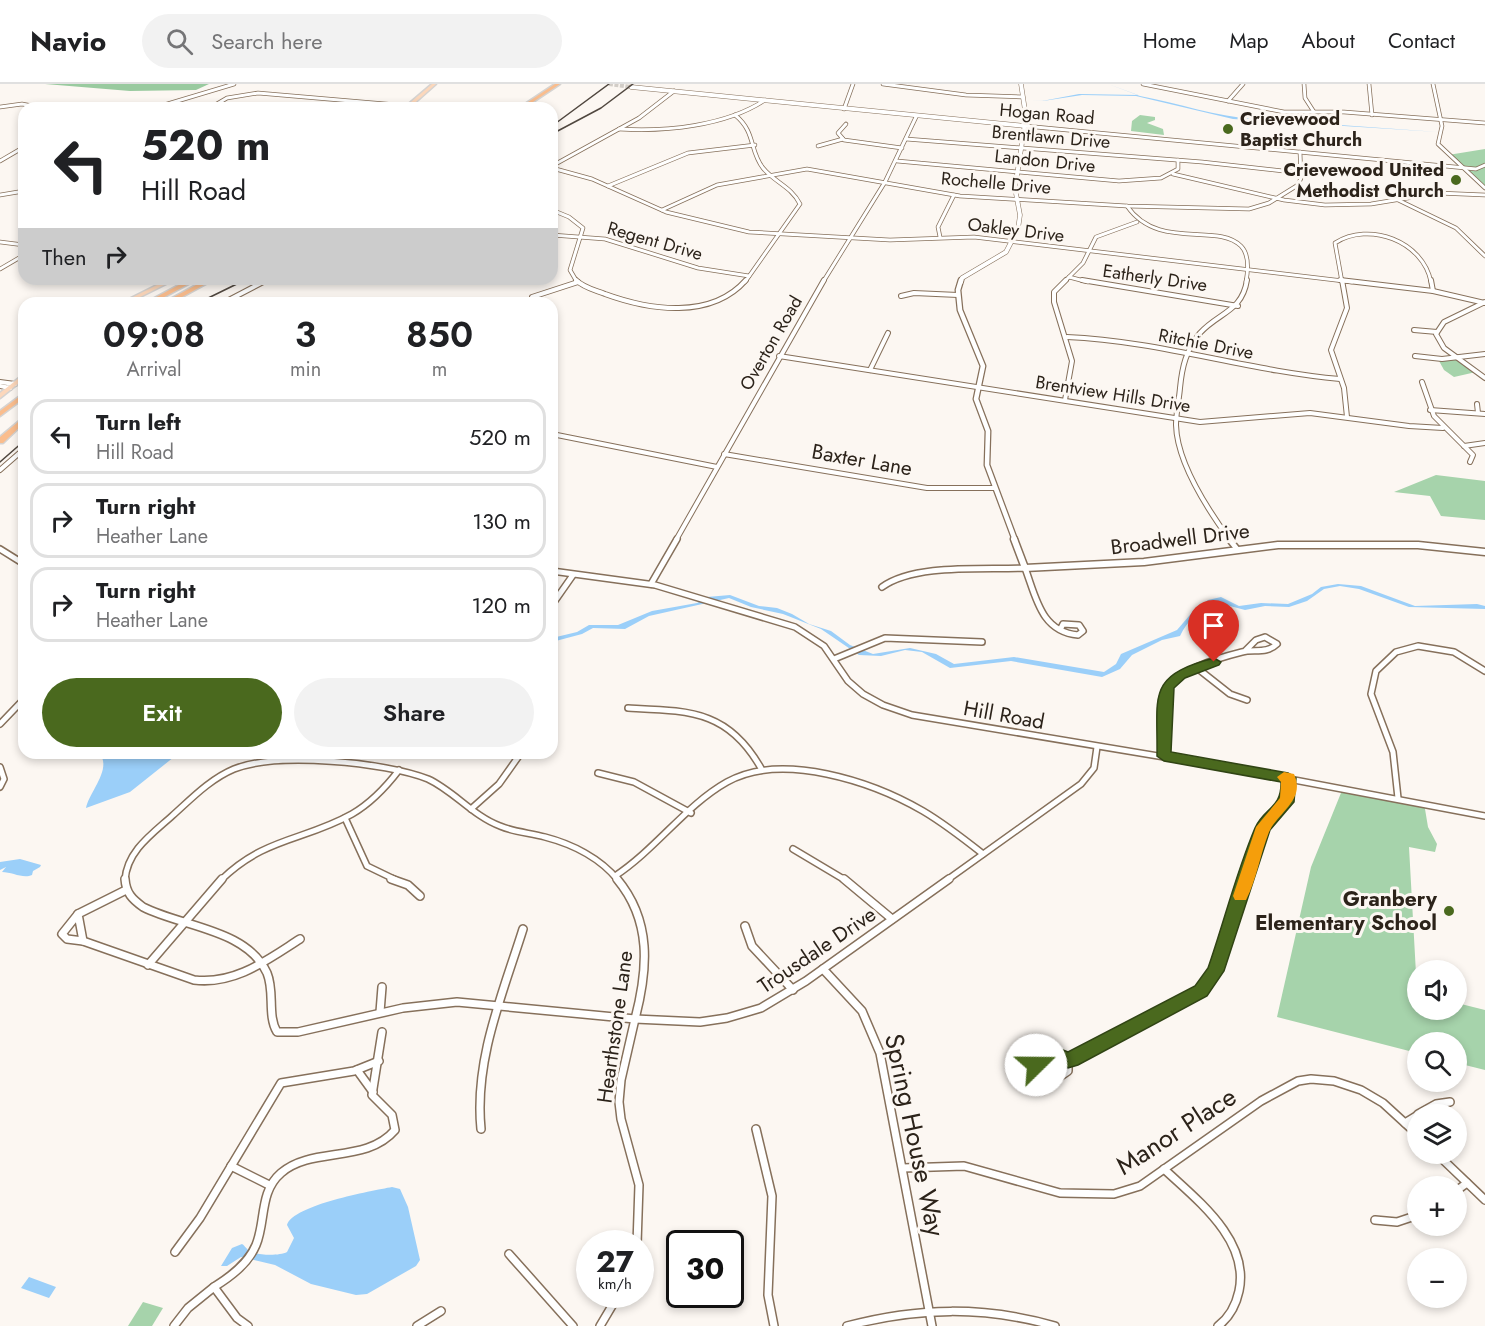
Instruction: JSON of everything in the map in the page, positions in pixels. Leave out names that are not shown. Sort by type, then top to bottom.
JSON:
[{"type":"highway","points":[[530,102],[558,84]]},
{"type":"highway","points":[[541,102],[564,87]]},
{"type":"highway","points":[[160,297],[183,285]]},
{"type":"highway","points":[[178,297],[200,285]]},
{"type":"highway","points":[[0,414],[18,399]]},
{"type":"highway","points":[[0,441],[18,424]]},
{"type":"main road","points":[[414,102],[434,84]]},
{"type":"main road","points":[[136,297],[160,285]]},
{"type":"main road","points":[[0,396],[18,381]]},
{"type":"street","points":[[174,102],[234,84]]},
{"type":"street","points":[[649,88],[654,84]]},
{"type":"street","points":[[844,109],[853,84]]},
{"type":"street","points":[[884,84],[946,92],[1023,97]]},
{"type":"street","points":[[1021,84],[1025,126],[1015,188],[1020,222],[1012,242],[1003,254],[963,276],[959,283],[958,295],[964,323],[983,366],[976,401],[988,431],[986,461],[1042,615],[1061,628]]},
{"type":"street","points":[[1143,84],[1284,112],[1372,115],[1441,122],[1485,123]]},
{"type":"street","points":[[1170,89],[1176,84]]},
{"type":"street","points":[[1228,101],[1244,84]]},
{"type":"street","points":[[1304,84],[1305,99],[1314,112]]},
{"type":"street","points":[[1369,84],[1372,115]]},
{"type":"street","points":[[1433,84],[1441,122],[1438,144],[1485,188]]},
{"type":"street","name":"Hogan Road","points":[[631,87],[916,117],[1476,169],[1485,165]]},
{"type":"street","points":[[946,92],[951,87]]},
{"type":"street","points":[[558,164],[657,106],[674,91]]},
{"type":"street","points":[[220,102],[227,98],[253,93],[353,102]]},
{"type":"street","points":[[619,129],[650,131],[735,115],[756,109],[765,100]]},
{"type":"street","points":[[0,108],[18,105]]},
{"type":"street","points":[[558,213],[578,221],[584,228],[584,237],[570,268],[571,274],[578,282],[637,305],[666,308],[689,305],[729,294],[740,288],[800,204],[796,196],[760,163],[749,127],[735,115]]},
{"type":"street","name":"Overton Road","points":[[651,584],[779,356],[849,237],[885,182],[916,117]]},
{"type":"street","points":[[843,140],[838,133],[846,124]]},
{"type":"street","name":"Brentlawn Drive","points":[[906,139],[1178,160],[1301,173]]},
{"type":"street","points":[[818,146],[843,140],[856,144],[902,148]]},
{"type":"street","points":[[607,186],[693,151],[754,145]]},
{"type":"street","points":[[0,161],[18,150]]},
{"type":"street","points":[[1300,152],[1301,173]]},
{"type":"street","name":"Landon Drive","points":[[897,160],[1119,181],[1151,180],[1173,174]]},
{"type":"street","points":[[1173,174],[1178,170],[1178,160]]},
{"type":"street","name":"Oakley Drive","points":[[558,169],[607,186],[662,211],[732,229],[779,236],[890,240],[967,237],[1433,291],[1485,303]]},
{"type":"street","name":"Rochelle Drive","points":[[662,211],[715,185],[770,174],[814,170],[954,195],[1127,206],[1249,208],[1262,206],[1298,185],[1301,173]]},
{"type":"street","points":[[1173,174],[1277,198],[1343,206],[1371,204],[1438,193],[1485,195]]},
{"type":"street","points":[[0,195],[18,192]]},
{"type":"street","points":[[940,237],[939,225],[954,195]]},
{"type":"street","points":[[1396,199],[1458,228],[1485,256]]},
{"type":"street","points":[[1127,206],[1137,222]]},
{"type":"street","points":[[1065,400],[1074,369],[1067,337],[1053,296],[1056,288],[1083,263],[1092,240],[1101,233],[1137,222],[1160,230],[1235,242],[1245,251],[1244,296],[1238,306],[1203,331],[1187,354],[1177,419],[1178,436],[1197,493],[1237,549]]},
{"type":"street","name":"Regent Drive","points":[[558,235],[612,240],[699,268],[749,276]]},
{"type":"street","points":[[1347,417],[1345,392],[1330,350],[1347,308],[1335,243],[1349,236],[1375,236],[1400,242],[1418,254],[1428,268],[1433,291]]},
{"type":"street","points":[[0,242],[18,244]]},
{"type":"street","points":[[0,269],[18,258]]},
{"type":"street","name":"Eatherly Drive","points":[[1069,277],[1103,285],[1196,296],[1238,306]]},
{"type":"street","points":[[532,297],[578,282]]},
{"type":"street","points":[[234,297],[258,285]]},
{"type":"street","points":[[901,296],[914,293],[958,295]]},
{"type":"street","points":[[1485,303],[1444,322],[1437,332],[1440,344],[1485,378]]},
{"type":"street","points":[[1414,330],[1437,332]]},
{"type":"street","points":[[870,370],[888,333]]},
{"type":"street","name":"Ritchie Drive","points":[[1067,337],[1106,339],[1298,376],[1340,379]]},
{"type":"street","points":[[1415,356],[1437,359],[1485,354]]},
{"type":"street","name":"Brentview Hills Drive","points":[[779,356],[1177,419],[1223,423],[1297,414],[1347,417],[1410,427],[1443,428]]},
{"type":"street","points":[[1422,382],[1430,410],[1443,428],[1474,456],[1470,462]]},
{"type":"street","points":[[0,384],[12,386]]},
{"type":"street","points":[[1477,404],[1478,413]]},
{"type":"street","points":[[1430,410],[1485,414]]},
{"type":"street","points":[[558,435],[717,467]]},
{"type":"street","points":[[1464,446],[1485,443]]},
{"type":"street","name":"Baxter Lane","points":[[724,454],[933,488],[995,488]]},
{"type":"street","points":[[0,470],[18,455]]},
{"type":"street","name":"Broadwell Drive","points":[[882,587],[889,581],[911,574],[1144,562],[1278,545],[1366,547],[1412,545],[1485,552]]},
{"type":"street","points":[[0,549],[18,560]]},
{"type":"street","name":"Hill Road","points":[[558,572],[651,584],[800,629],[818,640],[857,690],[893,710],[931,719],[1288,778],[1485,816]]},
{"type":"street","points":[[558,596],[573,575]]},
{"type":"street","points":[[1164,756],[1166,689],[1178,676],[1197,668],[1245,651],[1270,649],[1277,644],[1272,638],[1263,636],[1245,651]]},
{"type":"street","points":[[834,659],[853,652],[872,640],[890,637],[982,642]]},
{"type":"street","points":[[1398,798],[1393,752],[1371,699],[1371,684],[1378,667],[1400,649],[1423,646],[1453,651],[1485,671]]},
{"type":"street","points":[[1197,668],[1230,694],[1247,700]]},
{"type":"street","points":[[0,724],[18,705]]},
{"type":"street","points":[[628,708],[689,712],[720,723],[749,746],[762,770]]},
{"type":"street","name":"Trousdale Drive","points":[[261,962],[271,981],[273,1026],[276,1031],[297,1031],[380,1012],[440,1003],[500,1006],[686,1023],[721,1020],[761,1008],[793,990],[1085,781],[1094,768],[1096,747]]},
{"type":"street","points":[[471,809],[499,784],[517,759]]},
{"type":"street","name":"Hearthstone Lane","points":[[126,890],[127,868],[139,846],[200,793],[234,769],[262,761],[399,770],[429,779],[500,827],[555,839],[581,850],[615,876],[634,903],[645,936],[644,969],[619,1105],[622,1127],[635,1164],[639,1187],[639,1230]]},
{"type":"street","points":[[0,766],[4,778],[0,787]]},
{"type":"street","points":[[615,876],[648,854],[726,783],[737,777],[762,770],[784,768],[807,770],[881,792],[936,819],[982,855]]},
{"type":"street","points":[[148,965],[221,879],[249,856],[283,838],[345,818],[374,799],[399,770]]},
{"type":"street","points":[[598,773],[634,782],[691,813]]},
{"type":"street","points":[[1068,1060],[1194,995],[1209,982],[1215,971],[1263,827],[1287,800],[1288,778]]},
{"type":"street","points":[[345,818],[354,831],[360,856],[366,864],[376,873],[410,884],[420,896]]},
{"type":"street","points":[[793,849],[843,878],[892,919]]},
{"type":"street","points":[[261,962],[250,950],[229,937],[141,908],[126,890],[78,914],[65,927],[62,934],[67,939],[83,941],[148,965],[199,981],[213,982],[233,976],[261,962],[300,939]]},
{"type":"street","points":[[78,914],[83,941]]},
{"type":"street","points":[[744,926],[752,946],[793,990]]},
{"type":"street","points":[[481,1129],[477,1108],[479,1088],[522,929]]},
{"type":"street","name":"Spring House Way","points":[[823,969],[857,1005],[878,1045],[932,1326]]},
{"type":"street","points":[[380,1012],[382,987]]},
{"type":"street","points":[[174,1326],[188,1308],[246,1260],[255,1248],[264,1197],[270,1185],[297,1162],[375,1147],[387,1142],[393,1132],[395,1120],[373,1097],[382,1032]]},
{"type":"street","points":[[1053,1053],[1068,1060],[1068,1071],[1055,1080],[1044,1078],[1036,1067],[1039,1060],[1053,1053]]},
{"type":"street","points":[[175,1252],[200,1218],[281,1083],[357,1070],[379,1061]]},
{"type":"street","points":[[357,1070],[373,1092]]},
{"type":"street","name":"Manor Place","points":[[903,1168],[964,1166],[1047,1191],[1086,1195],[1114,1194],[1134,1189],[1230,1120],[1301,1080],[1327,1079],[1352,1086],[1383,1103],[1405,1123]]},
{"type":"street","points":[[1436,1104],[1450,1102]]},
{"type":"street","points":[[756,1129],[772,1196],[768,1288],[774,1326]]},
{"type":"street","points":[[1447,1164],[1460,1176]]},
{"type":"street","points":[[231,1166],[270,1185]]},
{"type":"street","points":[[1164,1169],[1216,1221],[1231,1241],[1237,1257],[1241,1279],[1240,1292],[1231,1313],[1218,1326]]},
{"type":"street","points":[[1467,1183],[1485,1200]]},
{"type":"street","points":[[1375,1220],[1397,1222],[1407,1219]]},
{"type":"street","points":[[509,1254],[573,1326]]},
{"type":"street","points":[[214,1287],[237,1318],[248,1326]]},
{"type":"street","points":[[600,1326],[611,1308]]},
{"type":"street","points":[[417,1326],[441,1311]]},
{"type":"street","points":[[847,1326],[929,1311],[999,1311],[1055,1326]]},
{"type":"green space","points":[[45,84],[209,84],[196,90],[130,91]]},
{"type":"green space","points":[[1140,115],[1155,117],[1155,120],[1147,123],[1163,129],[1164,135],[1131,131],[1132,121]]},
{"type":"green space","points":[[1485,149],[1485,188],[1448,155]]},
{"type":"green space","points":[[1457,358],[1476,372],[1454,377],[1444,370],[1438,359]]},
{"type":"green space","points":[[1436,475],[1485,481],[1485,520],[1441,516],[1430,496],[1394,492]]},
{"type":"green space","points":[[1343,788],[1424,803],[1428,827],[1437,844],[1435,852],[1409,847],[1415,960],[1407,960],[1407,1020],[1467,1020],[1467,1006],[1485,1010],[1485,1070],[1467,1066],[1467,1032],[1407,1032],[1407,1050],[1277,1017],[1311,867]]},
{"type":"green space","points":[[143,1302],[163,1308],[152,1326],[128,1326]]},
{"type":"water","points":[[1079,94],[1137,95],[1241,118],[1438,132],[1233,119],[1136,96],[1082,95],[1042,101]]},
{"type":"water","points":[[1338,584],[1361,586],[1415,606],[1477,604],[1485,606],[1485,609],[1409,607],[1359,589],[1340,586],[1324,589],[1307,601],[1289,607],[1265,606],[1245,610],[1215,602],[1194,616],[1180,636],[1162,640],[1132,655],[1120,669],[1102,677],[1011,661],[950,668],[922,652],[905,650],[881,656],[859,655],[821,629],[783,614],[751,607],[729,598],[649,616],[625,629],[593,628],[582,634],[558,640],[558,637],[577,632],[589,625],[618,625],[652,611],[697,603],[707,597],[730,595],[759,606],[777,608],[792,614],[809,624],[831,631],[850,645],[873,654],[910,648],[936,654],[954,664],[1014,657],[1104,672],[1116,664],[1121,654],[1177,630],[1195,609],[1208,600],[1221,597],[1239,606],[1261,603],[1288,604],[1312,594],[1321,587]]},
{"type":"water","points":[[103,759],[171,759],[130,792],[86,808],[103,766]]},
{"type":"water","points":[[20,859],[41,865],[33,871],[32,875],[25,876],[2,872],[6,867],[0,870],[0,862]]},
{"type":"water","points":[[392,1187],[400,1189],[408,1207],[420,1260],[416,1266],[367,1294],[356,1295],[311,1284],[275,1265],[241,1257],[227,1266],[221,1266],[232,1248],[242,1244],[248,1250],[262,1254],[274,1255],[287,1252],[294,1238],[287,1225],[292,1218],[303,1211],[334,1200]]},
{"type":"water","points":[[29,1277],[56,1287],[49,1298],[21,1288]]},
{"type":"tunnel","points":[[609,84],[631,87]]},
{"type":"railway","points":[[558,122],[609,84]]},
{"type":"railway","points":[[558,131],[601,108],[633,84]]},
{"type":"railway","points":[[210,297],[235,285]]},
{"type":"railway","points":[[0,462],[18,446]]},
{"type":"slow traffic","points":[[1241,896],[1264,824],[1285,804],[1289,795],[1288,778],[1284,777]]},
{"type":"place","name":"Crievewood Baptist Church","points":[[1228,129]]},
{"type":"place","name":"Crievewood United Methodist Church","points":[[1456,180]]},
{"type":"place","name":"Granbery Elementary School","points":[[1449,911]]},
{"type":"route","points":[[1036,1065],[1041,1059],[1053,1053],[1068,1060],[1071,1059],[1140,1024],[1201,991],[1215,971],[1264,824],[1286,802],[1289,791],[1288,778],[1164,756],[1164,701],[1167,687],[1180,675],[1214,662]]}]
